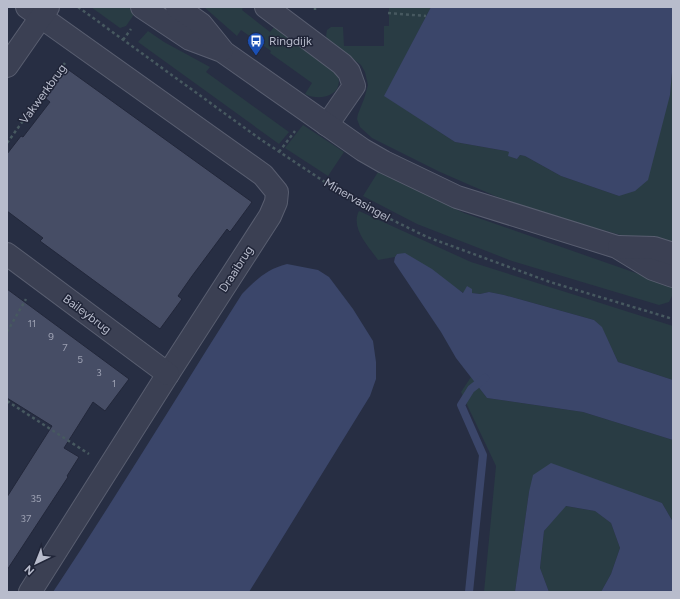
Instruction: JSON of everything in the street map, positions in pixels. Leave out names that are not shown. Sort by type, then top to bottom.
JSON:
[{"type":"street","points":[[142,7],[190,39],[222,51],[363,150],[377,158],[457,198],[617,247],[653,269],[673,276]]},
{"type":"street","points":[[177,7],[201,24],[222,51]]},
{"type":"street","points":[[266,7],[318,45],[349,72],[354,86],[328,125]]},
{"type":"street","points":[[7,66],[39,10]]},
{"type":"street","name":"Draaibrug","points":[[30,592],[270,216],[276,202],[277,192],[263,175],[79,44],[39,10]]},
{"type":"street","points":[[617,247],[654,248],[673,254]]},
{"type":"street","name":"Baileybrug","points":[[7,254],[168,374]]},
{"type":"path","name":"Minervasingel","points":[[78,7],[260,139],[343,194],[380,214],[427,237],[550,282],[673,318]]},
{"type":"path","points":[[388,13],[426,16]]},
{"type":"path","name":"Vakwerkbrug","points":[[7,143],[79,44]]},
{"type":"path","points":[[279,152],[299,125]]},
{"type":"path","points":[[7,332],[38,277]]},
{"type":"path","points":[[7,401],[109,467]]},
{"type":"shaded area","points":[[91,7],[128,7],[135,13],[126,26],[120,28]]},
{"type":"shaded area","points":[[204,7],[243,7],[242,10],[270,32],[276,25],[337,74],[339,81],[335,92],[324,97],[305,94],[312,83],[241,30],[237,36]]},
{"type":"shaded area","points":[[389,7],[431,7],[385,96],[455,142],[506,151],[509,152],[509,156],[517,159],[520,155],[525,156],[561,176],[619,196],[670,95],[673,61],[673,246],[631,238],[553,216],[502,199],[440,172],[372,138],[360,127],[357,119],[368,85],[365,72],[361,65],[329,41],[326,36],[327,30],[331,27],[343,27],[344,46],[384,46],[384,26],[389,26]]},
{"type":"shaded area","points":[[148,31],[164,42],[210,67],[206,72],[289,132],[279,144],[138,42]]},
{"type":"shaded area","points":[[303,125],[344,152],[328,176],[285,148]]},
{"type":"shaded area","points":[[378,172],[464,213],[673,286],[673,294],[669,302],[659,305],[512,261],[417,224],[363,196]]},
{"type":"shaded area","points":[[359,211],[471,262],[673,326],[673,380],[618,362],[602,328],[594,320],[504,295],[489,292],[480,294],[472,293],[467,286],[464,293],[397,254],[395,257],[378,260],[359,231],[357,217]]},
{"type":"shaded area","points":[[471,377],[487,398],[583,412],[673,440],[673,522],[662,503],[529,492],[515,592],[484,592],[496,466],[461,392]]},
{"type":"shaded area","points":[[565,506],[595,511],[611,523],[620,548],[611,574],[601,592],[549,592],[540,568],[544,531]]},
{"type":"water","points":[[431,7],[673,7],[673,61],[670,95],[648,180],[635,191],[619,196],[561,176],[525,156],[520,155],[517,159],[508,156],[509,152],[506,151],[455,142],[384,96]]},
{"type":"water","points":[[405,253],[432,269],[463,293],[467,286],[472,289],[472,293],[480,294],[489,292],[504,295],[594,320],[602,327],[618,362],[673,380],[673,440],[583,412],[487,398],[456,358],[441,332],[394,262],[397,254]]},
{"type":"water","points":[[287,264],[318,270],[329,277],[353,309],[373,341],[376,362],[376,379],[370,396],[249,592],[53,592],[125,481],[242,294],[263,275]]},
{"type":"water","points":[[551,463],[662,503],[673,522],[673,592],[601,592],[611,574],[620,548],[611,523],[595,511],[566,506],[544,531],[540,568],[549,592],[515,592],[529,492],[533,475]]},
{"type":"building","points":[[66,68],[252,202],[230,232],[227,229],[192,276],[178,296],[182,299],[160,329],[40,241],[43,238],[7,211],[7,154],[21,136],[23,137],[50,102],[45,98]]},
{"type":"building","points":[[7,289],[129,379],[105,411],[93,402],[64,448],[79,457],[67,476],[68,477],[7,570],[7,497],[52,426],[7,398]]},
{"type":"waterway","points":[[469,592],[483,455],[461,405],[471,389],[485,378]]},
{"type":"place","name":"Ringdijk","points":[[256,56]]}]
